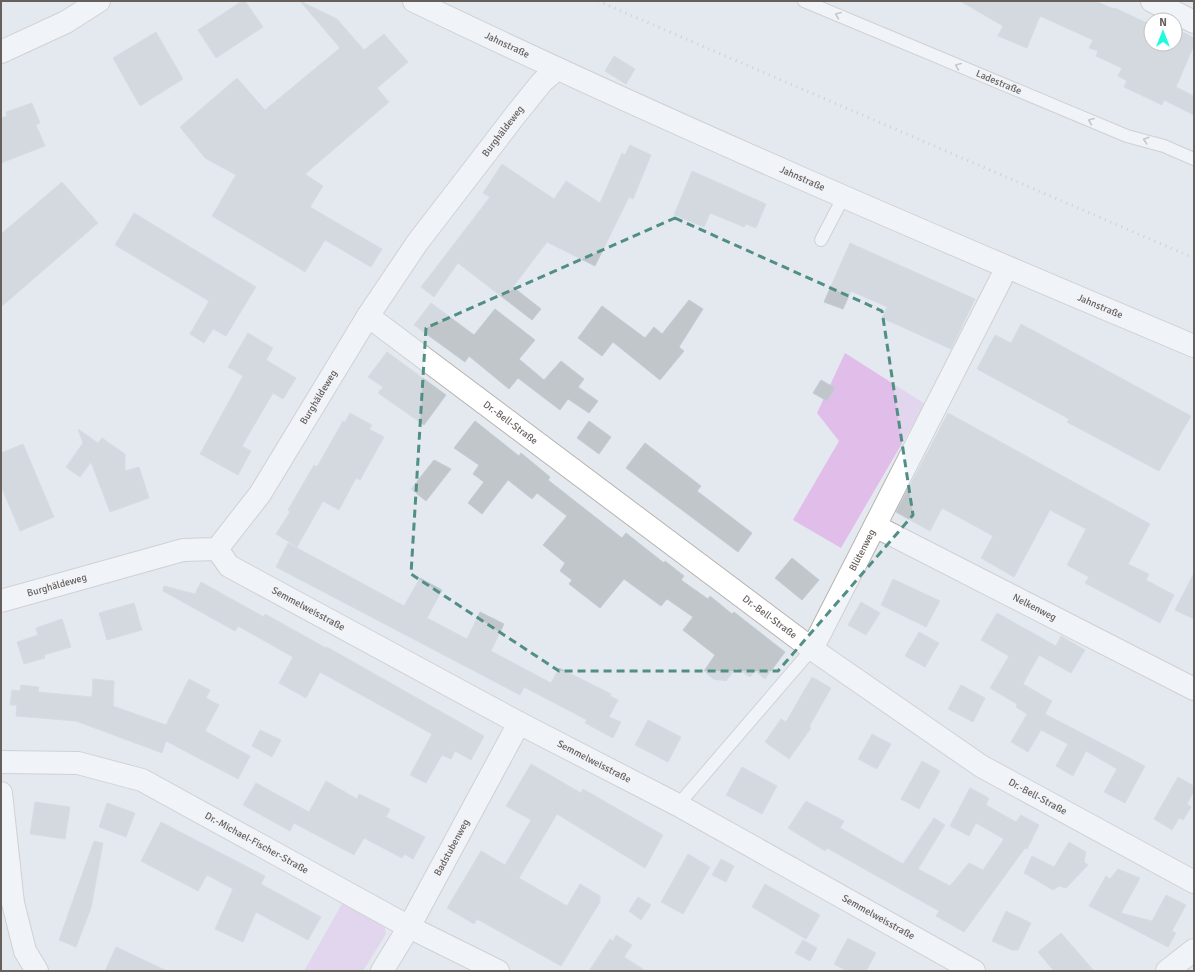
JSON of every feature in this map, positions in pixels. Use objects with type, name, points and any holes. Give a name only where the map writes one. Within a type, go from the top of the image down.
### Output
[{"type":"street","points":[[1,52],[66,22],[99,1]]},
{"type":"street","name":"Jahnstraße","points":[[414,1],[557,69],[844,196],[1003,273],[1194,346]]},
{"type":"street","points":[[1152,1],[1194,22]]},
{"type":"street","name":"Burghäldeweg","points":[[1,601],[183,550],[217,549],[260,494],[368,316],[418,243],[517,113],[542,82],[557,69]]},
{"type":"street","name":"Blütenweg","points":[[812,649],[1003,273]]},
{"type":"street","name":"Dr.-Bell-Straße","points":[[368,316],[812,649],[981,766],[1194,882]]},
{"type":"street","name":"Nelkenweg","points":[[875,526],[1194,689]]},
{"type":"street","name":"Semmelweisstraße","points":[[217,549],[229,566],[519,722],[678,805],[974,971]]},
{"type":"street","name":"Badstubenweg","points":[[382,971],[409,927],[519,722]]},
{"type":"street","name":"Dr.-Michael-Fischer-Straße","points":[[1,762],[78,763],[142,780],[409,927],[498,971]]},
{"type":"street","points":[[1,792],[13,903],[10,929],[37,971]]},
{"type":"street","points":[[1167,971],[1194,950]]},
{"type":"lane","name":"Ladestraße","points":[[804,1],[1127,136],[1164,146],[1194,159]]},
{"type":"lane","points":[[821,240],[844,196]]},
{"type":"lane","name":"Blütenweg","points":[[678,805],[812,649]]},
{"type":"highlighted area","points":[[675,218],[882,311],[913,515],[778,671],[559,671],[411,574],[426,328]]},
{"type":"shaded area","points":[[845,353],[925,404],[841,548],[793,520],[839,441],[817,413]]},
{"type":"shaded area","points":[[343,902],[384,923],[386,934],[363,971],[304,971]]},
{"type":"building","points":[[242,1],[245,1],[263,27],[216,58],[198,30]]},
{"type":"building","points":[[300,1],[337,19],[364,50],[384,34],[408,62],[377,88],[389,102],[305,174],[323,186],[310,207],[382,249],[371,267],[325,240],[305,272],[212,216],[236,175],[205,158],[180,127],[237,78],[265,110],[340,48]]},
{"type":"building","points":[[960,1],[1095,1],[1114,9],[1115,8],[1143,21],[1143,52],[1183,52],[1183,32],[1194,38],[1194,45],[1176,87],[1194,96],[1194,115],[1164,100],[1162,105],[1124,87],[1127,81],[1118,76],[1122,68],[1096,56],[1098,51],[1089,48],[1093,40],[1040,16],[1027,48],[998,36],[1003,26]]},
{"type":"building","points":[[156,32],[183,79],[140,106],[113,58]]},
{"type":"building","points":[[614,56],[635,69],[626,84],[605,71]]},
{"type":"building","points":[[32,103],[40,123],[36,125],[45,146],[1,163],[1,118],[7,116],[6,112]]},
{"type":"building","points":[[630,145],[651,155],[633,199],[629,197],[595,266],[547,242],[513,287],[541,309],[532,320],[458,263],[434,297],[421,287],[490,197],[483,193],[502,164],[554,199],[566,181],[600,203],[622,153],[625,155]]},
{"type":"building","points":[[692,171],[766,204],[756,228],[746,224],[744,227],[710,213],[704,227],[674,215]]},
{"type":"building","points":[[62,182],[98,223],[1,307],[1,234]]},
{"type":"building","points":[[134,213],[256,287],[226,336],[213,329],[204,343],[190,334],[209,301],[115,245]]},
{"type":"building","points":[[850,243],[975,299],[951,349],[882,318],[887,307],[851,291],[843,309],[824,302]]},
{"type":"building","points":[[689,300],[703,309],[679,347],[684,351],[660,380],[613,342],[602,356],[578,338],[602,306],[645,338],[654,327],[662,334]]},
{"type":"building","points":[[431,303],[474,335],[495,309],[535,340],[519,359],[544,380],[561,361],[584,379],[578,387],[598,401],[589,413],[568,399],[560,410],[518,378],[509,389],[469,356],[465,362],[414,325]]},
{"type":"building","points":[[1021,324],[1191,416],[1159,471],[1067,422],[1069,419],[977,369],[995,335],[1011,343]]},
{"type":"building","points":[[248,333],[273,348],[266,360],[296,378],[283,399],[273,393],[242,446],[251,451],[238,475],[200,454],[243,376],[228,367]]},
{"type":"building","points":[[387,352],[446,395],[424,425],[378,393],[383,387],[368,377]]},
{"type":"building","points":[[821,380],[835,388],[827,401],[813,393]]},
{"type":"building","points":[[350,413],[372,425],[369,429],[384,437],[360,480],[356,478],[339,510],[323,501],[297,547],[276,534],[290,512],[288,510],[314,465],[317,467],[343,421],[345,422]]},
{"type":"building","points":[[948,413],[1150,524],[1128,564],[1149,574],[1146,580],[1174,595],[1160,623],[1085,583],[1089,577],[1067,565],[1086,529],[1050,510],[1014,577],[981,558],[993,536],[942,508],[930,531],[896,512]]},
{"type":"building","points":[[475,421],[519,456],[521,453],[550,477],[548,480],[622,538],[626,533],[664,563],[665,561],[684,576],[681,580],[708,599],[710,596],[732,614],[734,612],[785,652],[765,679],[755,671],[750,677],[736,668],[726,681],[713,679],[704,671],[715,655],[683,630],[693,617],[667,599],[661,606],[624,579],[600,608],[569,584],[572,580],[560,571],[565,563],[543,545],[567,516],[537,493],[532,499],[508,480],[482,514],[468,503],[484,482],[473,474],[479,465],[454,448]]},
{"type":"building","points":[[589,421],[611,437],[599,454],[577,438]]},
{"type":"building","points":[[78,429],[98,443],[102,438],[125,454],[125,471],[139,467],[149,498],[110,512],[91,462],[80,477],[66,467],[83,443]]},
{"type":"building","points":[[645,443],[701,486],[697,491],[752,533],[738,552],[626,468]]},
{"type":"building","points":[[23,444],[54,517],[20,531],[1,486],[1,453]]},
{"type":"building","points":[[434,460],[451,469],[426,501],[411,489]]},
{"type":"building","points":[[288,543],[404,606],[420,578],[442,590],[427,618],[467,639],[480,612],[504,624],[491,651],[551,683],[559,668],[611,694],[610,696],[618,700],[609,717],[621,722],[613,738],[585,723],[587,720],[524,687],[520,695],[276,567]]},
{"type":"building","points":[[792,558],[819,580],[802,600],[775,578]]},
{"type":"building","points":[[1194,573],[1194,619],[1175,610]]},
{"type":"building","points":[[893,579],[940,601],[926,627],[881,605]]},
{"type":"building","points":[[201,582],[264,617],[265,614],[326,648],[327,647],[484,736],[471,760],[455,751],[451,759],[442,755],[426,783],[410,775],[432,734],[320,672],[306,698],[279,683],[293,657],[238,626],[235,631],[163,591],[164,586],[195,594]]},
{"type":"building","points":[[861,602],[880,613],[866,635],[848,625]]},
{"type":"building","points":[[134,603],[142,630],[107,640],[99,613]]},
{"type":"building","points":[[997,613],[1056,646],[1061,636],[1085,650],[1071,673],[1039,655],[1023,684],[1052,701],[1045,714],[1145,766],[1125,803],[1104,792],[1117,769],[1086,751],[1073,776],[1056,766],[1068,744],[1041,730],[1028,752],[1011,742],[1027,714],[1016,707],[1017,704],[990,688],[1009,656],[981,640]]},
{"type":"building","points":[[62,619],[71,647],[44,655],[45,658],[24,664],[17,642],[38,635],[36,628]]},
{"type":"building","points":[[919,632],[939,643],[925,667],[905,656]]},
{"type":"building","points":[[812,677],[831,688],[809,727],[811,728],[789,759],[765,742],[781,719],[786,722]]},
{"type":"building","points":[[93,679],[114,681],[113,706],[166,725],[189,679],[210,690],[206,698],[219,705],[205,731],[250,756],[238,779],[166,741],[162,753],[76,721],[16,716],[17,705],[10,705],[12,690],[20,691],[21,685],[39,687],[38,692],[92,697]]},
{"type":"building","points":[[961,685],[985,698],[973,722],[948,709]]},
{"type":"building","points":[[648,720],[681,737],[668,762],[635,745]]},
{"type":"building","points":[[260,730],[281,740],[272,757],[252,746]]},
{"type":"building","points":[[872,734],[891,744],[877,769],[858,759]]},
{"type":"building","points":[[922,761],[940,771],[919,809],[901,799]]},
{"type":"building","points":[[531,764],[581,793],[583,789],[663,835],[645,868],[557,814],[519,878],[567,906],[580,884],[600,896],[600,902],[561,966],[477,919],[474,924],[447,908],[481,851],[505,865],[531,820],[506,806]]},
{"type":"building","points":[[742,767],[777,786],[762,814],[726,795]]},
{"type":"building","points":[[1178,777],[1194,786],[1194,791],[1187,804],[1191,807],[1183,820],[1179,818],[1172,830],[1154,819]]},
{"type":"building","points":[[326,781],[357,799],[359,794],[390,809],[386,817],[425,837],[413,859],[404,854],[402,858],[364,838],[354,855],[294,823],[290,831],[243,805],[256,783],[309,812]]},
{"type":"building","points":[[970,788],[989,798],[986,805],[1016,822],[1021,815],[1039,825],[1027,849],[1025,848],[964,932],[936,916],[939,911],[827,848],[825,851],[788,828],[806,801],[844,821],[840,828],[903,864],[934,818],[945,825],[918,869],[950,886],[969,863],[983,870],[1004,839],[976,823],[969,836],[950,826]]},
{"type":"building","points":[[35,802],[70,807],[65,839],[30,834]]},
{"type":"building","points":[[107,803],[135,813],[126,837],[99,827]]},
{"type":"building","points":[[161,822],[265,876],[261,884],[321,917],[308,940],[256,912],[243,942],[215,929],[233,889],[207,875],[198,891],[141,861]]},
{"type":"building","points":[[94,841],[103,843],[91,908],[76,947],[59,940]]},
{"type":"building","points":[[1069,842],[1086,852],[1084,862],[1088,865],[1066,888],[1059,886],[1053,890],[1024,873],[1032,856],[1054,867]]},
{"type":"building","points":[[688,854],[710,867],[683,914],[661,902]]},
{"type":"building","points":[[721,859],[734,866],[726,882],[712,875]]},
{"type":"building","points":[[1118,869],[1140,878],[1121,913],[1152,921],[1166,895],[1186,905],[1172,931],[1176,933],[1168,947],[1089,906],[1106,876],[1110,879]]},
{"type":"building","points":[[765,884],[820,915],[806,939],[752,907]]},
{"type":"building","points":[[638,897],[651,905],[641,920],[629,911]]},
{"type":"building","points":[[1006,911],[1031,923],[1018,950],[1012,950],[992,941]]},
{"type":"building","points":[[1061,933],[1094,971],[1054,971],[1038,952]]},
{"type":"building","points":[[616,935],[632,945],[624,957],[646,971],[589,971],[610,939],[613,941]]},
{"type":"building","points":[[848,938],[876,953],[866,971],[847,971],[834,964]]},
{"type":"building","points":[[803,940],[817,948],[810,961],[795,953]]},
{"type":"building","points":[[116,947],[167,971],[105,971]]},
{"type":"railway","points":[[598,1],[1194,258]]}]
